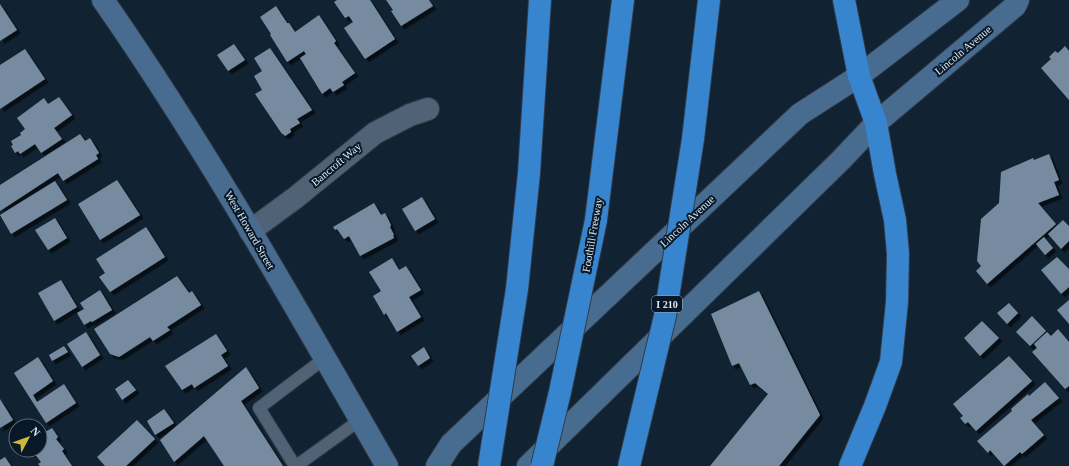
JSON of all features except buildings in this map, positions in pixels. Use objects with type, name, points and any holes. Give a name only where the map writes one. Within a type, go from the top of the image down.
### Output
[{"type":"highway","points":[[489,466],[517,289],[529,173],[540,0]]},
{"type":"highway","name":"Foothill Freeway","points":[[542,466],[560,392],[596,220],[623,0]]},
{"type":"highway","name":"I 210","points":[[629,466],[665,316],[693,139],[710,0]]},
{"type":"highway","points":[[844,0],[859,76],[876,123],[895,220],[898,254],[897,302],[891,362],[875,406],[850,466]]},
{"type":"main road","name":"West Howard Street","points":[[103,0],[168,97],[214,170],[387,466]]},
{"type":"main road","name":"Lincoln Avenue","points":[[437,466],[451,444],[800,114],[859,76],[958,0]]},
{"type":"main road","name":"Lincoln Avenue","points":[[528,466],[841,160],[876,123],[1015,6],[1018,0]]},
{"type":"street","name":"Bancroft Way","points":[[250,231],[295,198],[375,133],[410,115],[428,110]]},
{"type":"lane","points":[[325,358],[259,408],[295,466],[360,420]]}]
